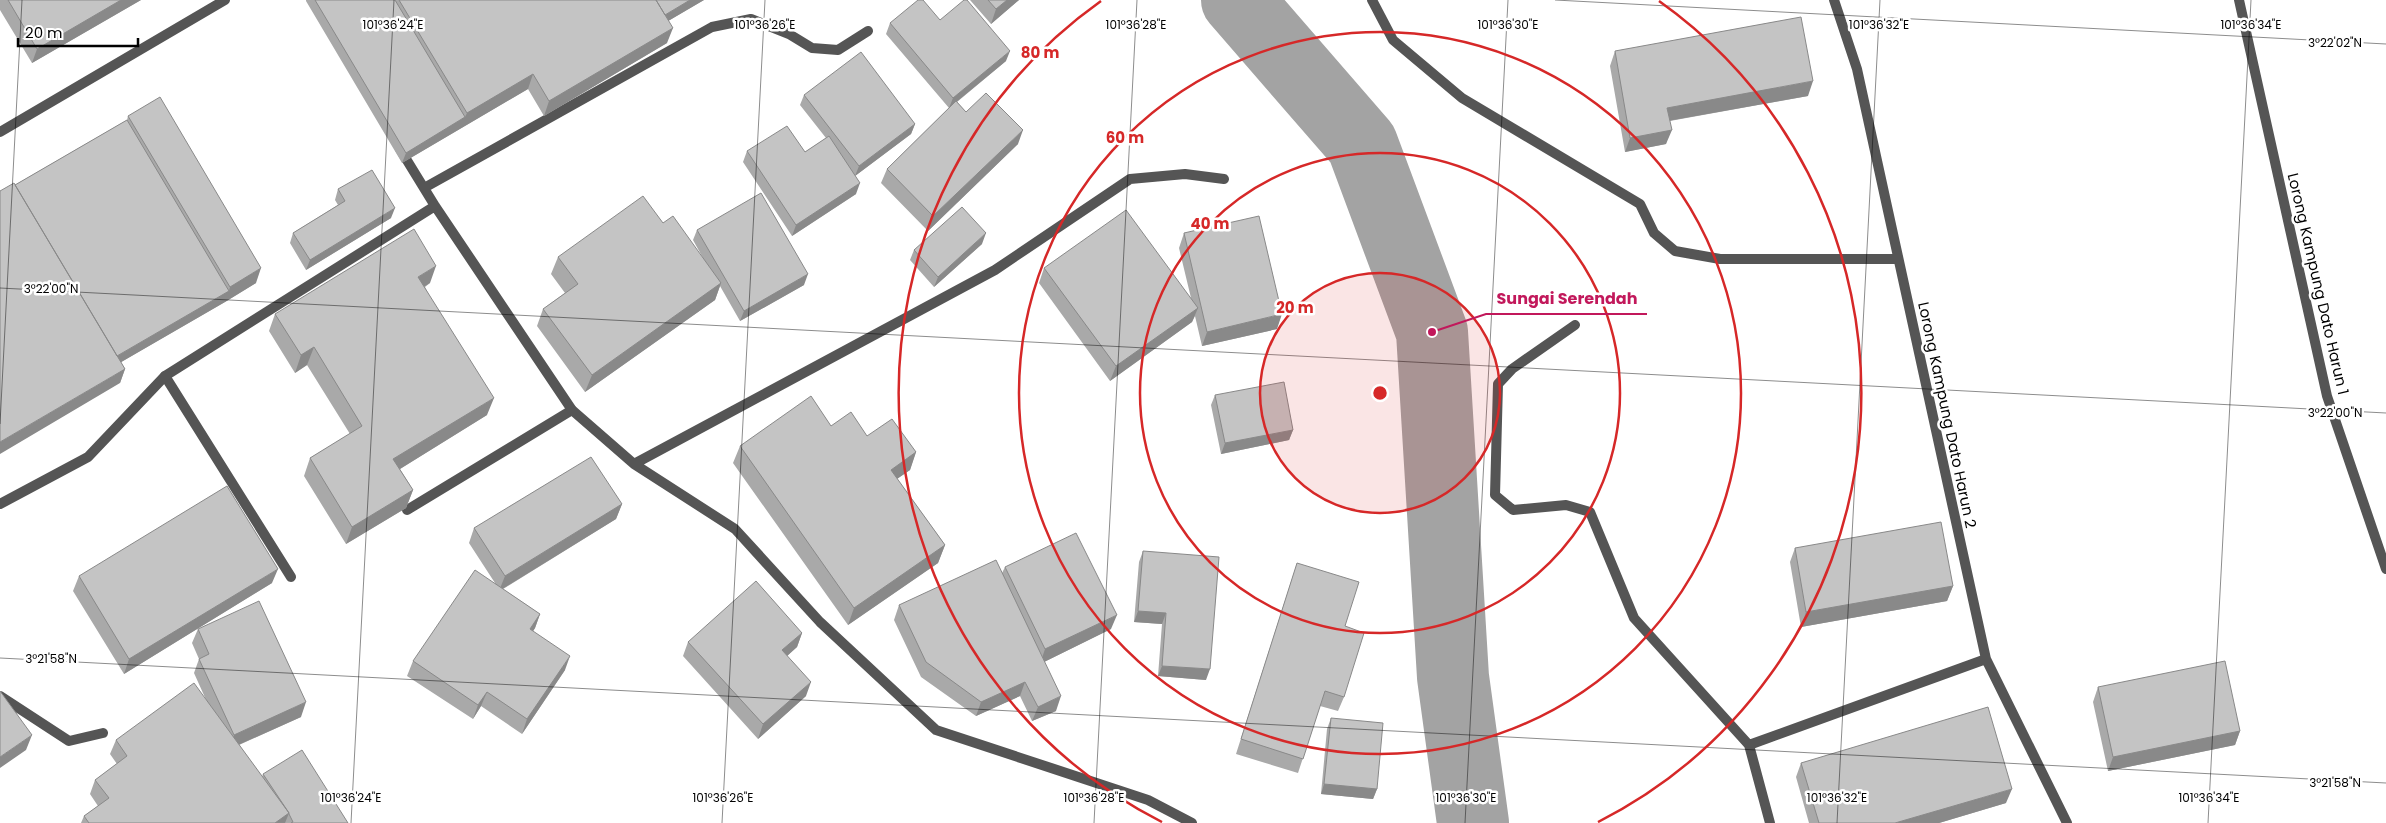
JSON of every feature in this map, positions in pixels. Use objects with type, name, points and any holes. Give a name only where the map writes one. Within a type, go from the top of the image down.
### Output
[{"type":"street","points":[[0,132],[225,0]]},
{"type":"street","points":[[1372,0],[1393,40],[1462,98],[1640,204],[1654,233],[1675,251],[1720,259],[1898,259]]},
{"type":"street","name":"Lorong Kampung Dato Harun 2","points":[[1834,0],[1857,69],[1986,659],[2067,823]]},
{"type":"street","name":"Lorong Kampung Dato Harun 1","points":[[2239,0],[2327,396],[2386,569]]},
{"type":"street","points":[[424,188],[712,27],[751,18],[790,34],[812,48],[838,50],[868,31]]},
{"type":"street","points":[[394,139],[435,206],[572,410],[634,464],[735,529],[820,622],[936,730],[1148,800],[1192,823]]},
{"type":"street","points":[[634,464],[995,270],[1130,179],[1185,174],[1224,179]]},
{"type":"street","points":[[0,504],[88,457],[165,376],[435,206]]},
{"type":"street","points":[[1575,325],[1512,368],[1498,384],[1495,495],[1514,510],[1566,505],[1590,512],[1634,618],[1749,745],[1770,823]]},
{"type":"street","points":[[165,376],[291,577]]},
{"type":"street","points":[[407,510],[572,410]]},
{"type":"street","points":[[1749,745],[1986,659]]},
{"type":"street","points":[[0,696],[69,741],[103,733]]},
{"type":"building","points":[[8,0],[121,0],[37,49]]},
{"type":"building","points":[[315,0],[395,0],[465,117],[406,153]]},
{"type":"building","points":[[399,0],[656,0],[673,28],[549,101],[533,74],[467,113]]},
{"type":"building","points":[[656,0],[690,0],[665,15]]},
{"type":"building","points":[[918,0],[923,0],[940,20],[964,0],[967,0],[1010,51],[953,98],[890,23]]},
{"type":"building","points":[[988,0],[1007,0],[996,9]]},
{"type":"building","points":[[1801,17],[1813,81],[1667,108],[1672,130],[1630,138],[1615,51]]},
{"type":"building","points":[[861,52],[915,124],[859,166],[804,95]]},
{"type":"building","points":[[986,93],[1023,130],[933,216],[887,169],[956,101],[966,112]]},
{"type":"building","points":[[160,97],[261,268],[230,287],[128,116]]},
{"type":"building","points":[[127,120],[229,291],[117,356],[15,185]]},
{"type":"building","points":[[787,126],[805,152],[829,136],[860,183],[796,225],[747,151]]},
{"type":"building","points":[[372,170],[395,208],[310,260],[293,233],[345,201],[338,189]]},
{"type":"building","points":[[14,183],[125,369],[0,442],[0,191]]},
{"type":"building","points":[[761,193],[808,274],[744,311],[697,230]]},
{"type":"building","points":[[643,196],[663,223],[673,216],[721,283],[592,375],[543,309],[578,284],[558,257]]},
{"type":"building","points":[[962,207],[986,233],[938,277],[914,250]]},
{"type":"building","points":[[1126,210],[1198,308],[1116,366],[1044,268]]},
{"type":"building","points":[[1259,216],[1282,314],[1207,332],[1184,233]]},
{"type":"building","points":[[414,229],[436,266],[418,277],[494,398],[393,459],[413,490],[352,527],[310,458],[362,426],[314,347],[301,355],[275,314]]},
{"type":"building","points":[[1284,382],[1293,430],[1225,443],[1215,395]]},
{"type":"building","points":[[811,396],[831,426],[851,412],[867,436],[892,419],[916,452],[891,470],[945,545],[854,608],[740,446]]},
{"type":"building","points":[[591,457],[622,504],[505,576],[474,528]]},
{"type":"building","points":[[227,486],[278,569],[129,659],[79,576]]},
{"type":"building","points":[[1941,522],[1953,586],[1806,612],[1795,548]]},
{"type":"building","points":[[1076,533],[1117,615],[1045,649],[1005,567]]},
{"type":"building","points":[[1143,551],[1219,557],[1210,669],[1162,666],[1166,613],[1138,611]]},
{"type":"building","points":[[996,560],[1061,696],[1038,707],[1025,682],[981,702],[926,662],[899,605]]},
{"type":"building","points":[[1297,563],[1359,582],[1345,626],[1364,633],[1344,697],[1325,691],[1303,759],[1241,739]]},
{"type":"building","points":[[475,570],[540,614],[530,629],[570,656],[527,719],[487,692],[478,705],[413,661]]},
{"type":"building","points":[[756,581],[802,633],[782,650],[811,682],[763,724],[688,642]]},
{"type":"building","points":[[259,601],[306,702],[234,735],[199,659],[209,654],[198,629]]},
{"type":"building","points":[[2225,661],[2240,731],[2113,757],[2098,687]]},
{"type":"building","points":[[194,683],[289,813],[275,823],[89,823],[84,816],[109,798],[95,780],[127,756],[116,740]]},
{"type":"building","points":[[0,691],[32,735],[0,757]]},
{"type":"building","points":[[1988,707],[2012,789],[1895,823],[1819,823],[1801,763]]},
{"type":"building","points":[[1331,718],[1383,723],[1377,789],[1324,784]]},
{"type":"building","points":[[302,750],[348,823],[291,823],[293,822],[289,813],[263,774]]},
{"type":"waterway","points":[[1237,0],[1362,144],[1432,332],[1453,677],[1473,823]]},
{"type":"place","name":"Sungai Serendah","points":[[1432,332]]}]
